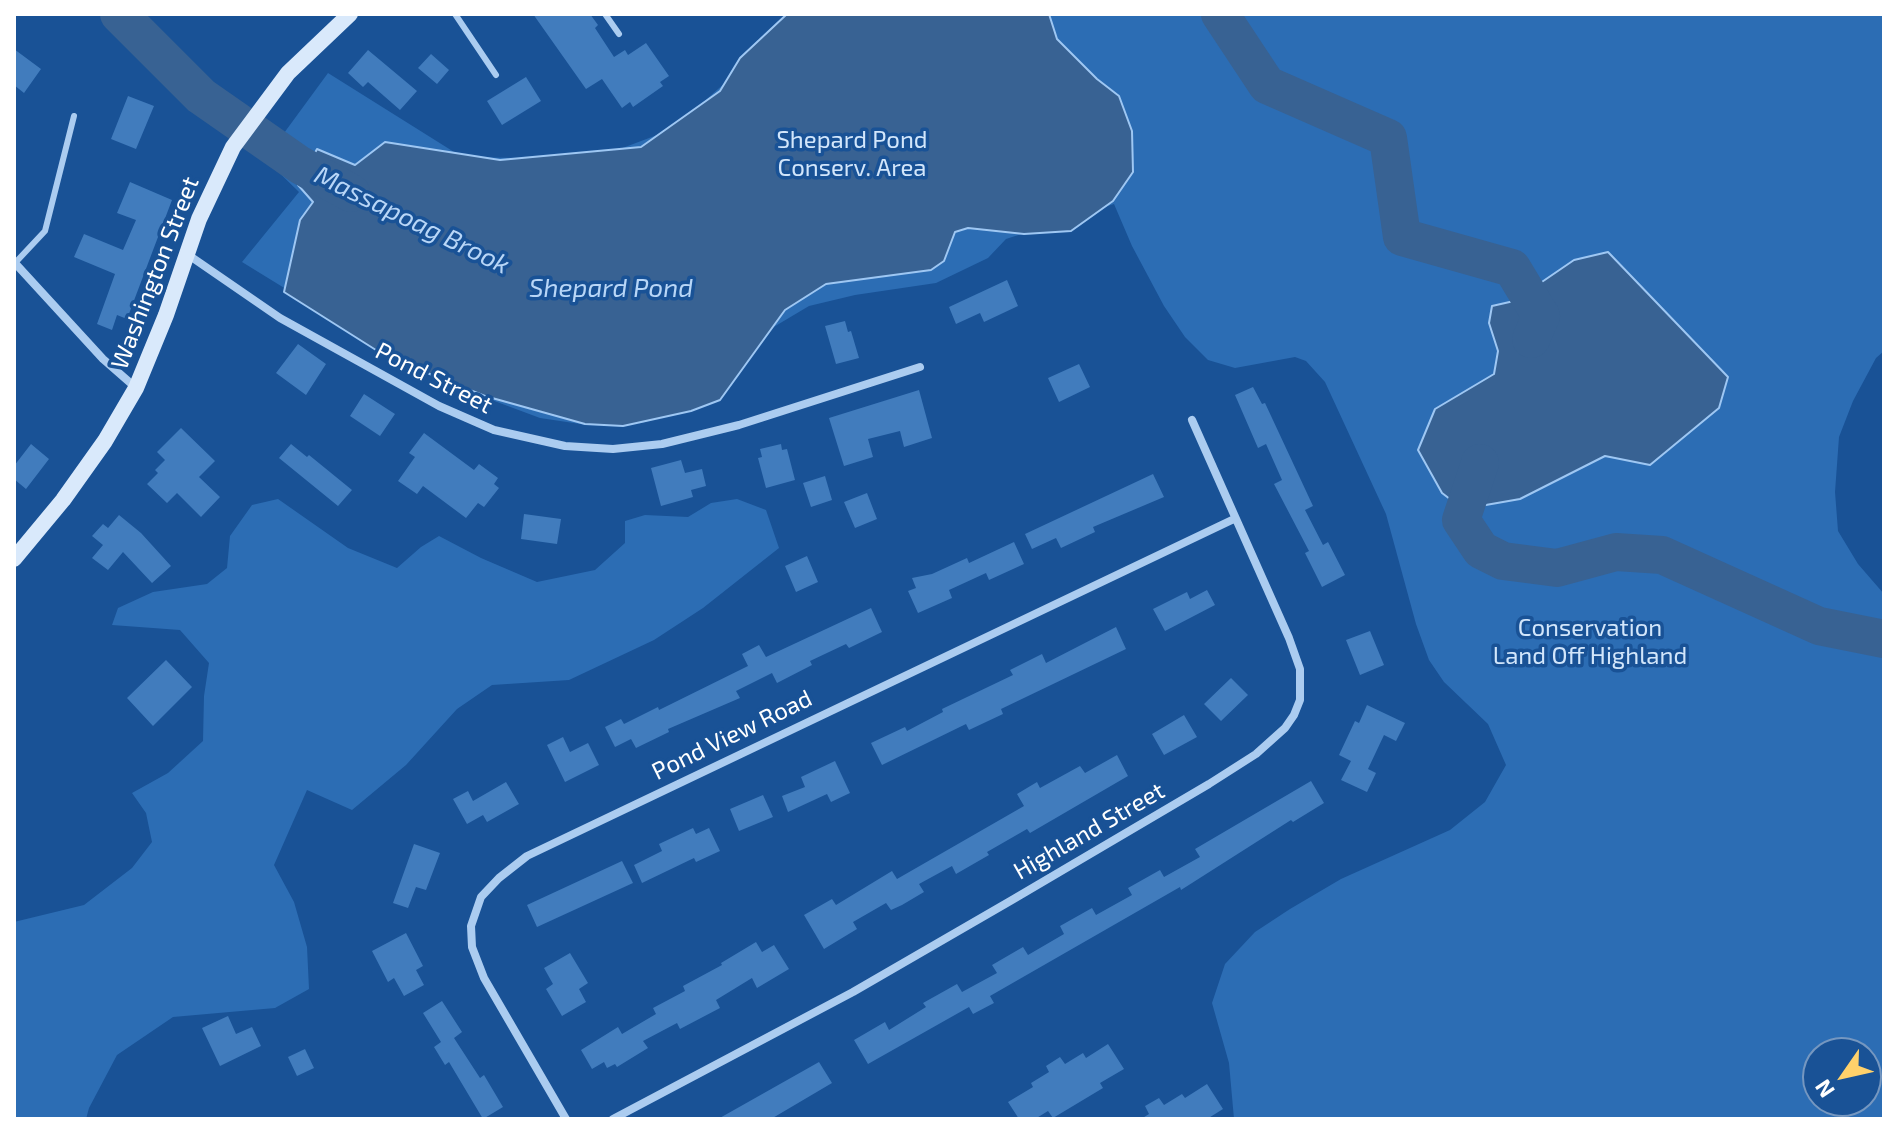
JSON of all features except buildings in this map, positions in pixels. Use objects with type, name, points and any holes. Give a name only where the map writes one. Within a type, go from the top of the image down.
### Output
[{"type":"main road","name":"Washington Street","points":[[14,559],[88,465],[136,388],[166,315],[203,209],[233,147],[288,73],[341,17]]},
{"type":"street","name":"Pond Street","points":[[187,254],[280,318],[439,406],[494,430],[565,446],[613,449],[662,444],[739,425],[920,367]]},
{"type":"street","points":[[14,262],[103,359],[136,388]]},
{"type":"street","name":"Highland Street","points":[[613,1119],[853,992],[1209,784],[1278,736],[1294,715],[1300,700],[1300,669],[1192,420]]},
{"type":"street","name":"Pond View Road","points":[[566,1119],[484,978],[472,947],[471,926],[481,897],[499,878],[527,856],[1234,519]]},
{"type":"lane","points":[[455,14],[496,75]]},
{"type":"lane","points":[[605,14],[619,34]]},
{"type":"lane","points":[[14,262],[45,231],[74,116]]},
{"type":"green space","points":[[794,14],[1884,14],[1884,351],[1876,358],[1853,401],[1839,437],[1835,492],[1838,531],[1858,564],[1884,594],[1884,1119],[1234,1119],[1229,1063],[1212,1003],[1225,964],[1255,932],[1290,909],[1341,879],[1450,830],[1485,802],[1506,765],[1488,724],[1444,682],[1429,660],[1386,514],[1325,382],[1306,361],[1295,357],[1235,368],[1208,360],[1185,337],[1164,306],[1114,204],[1006,239],[988,258],[936,283],[855,295],[809,306],[772,328],[729,376],[709,405],[641,423],[587,425],[540,418],[489,399],[395,356],[242,262],[299,192],[265,159],[328,73],[462,157],[578,159],[604,155],[673,129],[735,74]]},
{"type":"green space","points":[[278,499],[348,548],[397,568],[439,536],[537,582],[595,570],[625,543],[625,521],[645,515],[688,517],[711,503],[737,499],[766,510],[779,548],[703,608],[654,640],[569,680],[492,685],[457,709],[406,765],[352,810],[307,790],[274,865],[294,902],[307,947],[309,989],[275,1008],[173,1017],[117,1055],[86,1119],[14,1119],[14,922],[84,905],[132,868],[152,842],[146,813],[132,793],[168,773],[203,741],[204,696],[209,663],[180,630],[112,625],[118,608],[153,592],[207,584],[227,568],[230,536],[252,505]]},
{"type":"water","name":"Shepard Pond","points":[[787,14],[1049,14],[1057,39],[1119,96],[1132,131],[1133,172],[1113,201],[1071,231],[1024,234],[968,228],[955,232],[944,261],[931,270],[826,284],[785,310],[720,400],[691,411],[623,426],[585,424],[485,396],[387,357],[284,292],[300,220],[313,202],[298,185],[317,149],[355,165],[385,142],[500,160],[641,147],[720,91],[740,58]]},
{"type":"water","points":[[1608,252],[1728,377],[1719,408],[1650,465],[1605,456],[1520,499],[1463,509],[1442,493],[1418,450],[1435,409],[1494,374],[1498,351],[1489,323],[1492,306],[1514,301],[1574,260]]},
{"type":"waterway","name":"Massapoag Brook","points":[[119,14],[201,96],[300,165],[351,193]]},
{"type":"waterway","name":"Massapoag Brook","points":[[1220,14],[1267,85],[1388,138],[1402,237],[1512,268],[1541,316],[1531,339]]},
{"type":"waterway","name":"Massapoag Brook","points":[[1480,463],[1461,520],[1481,550],[1503,561],[1557,568],[1616,552],[1662,555],[1819,626],[1884,639]]},
{"type":"park label","name":"Shepard Pond Conserv. Area","points":[[852,154]]},
{"type":"park label","name":"Conservation Land Off Highland","points":[[1590,642]]}]
